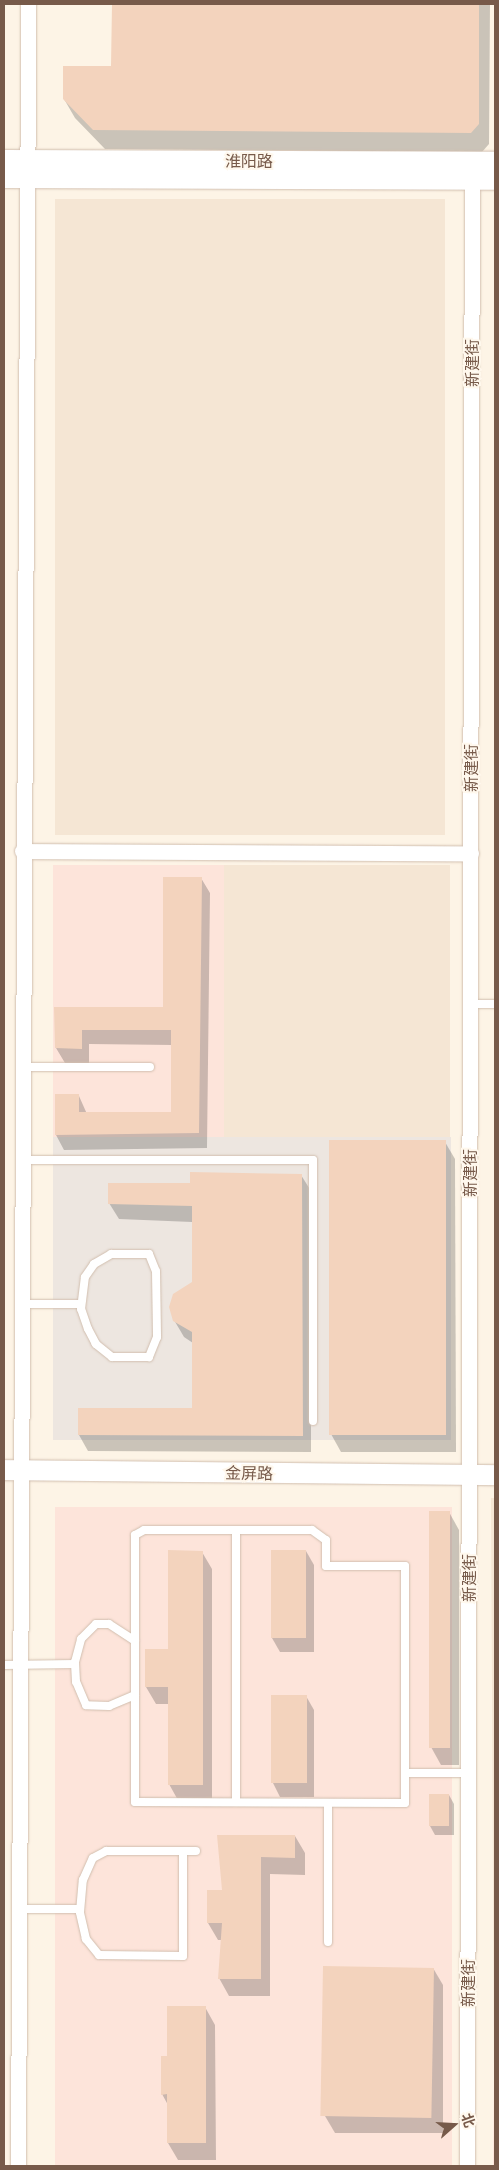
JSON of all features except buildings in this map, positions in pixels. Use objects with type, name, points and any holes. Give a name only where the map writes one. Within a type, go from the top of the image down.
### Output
[{"type":"main road","name":"淮阳路","points":[[4,160],[26,169],[495,180]]},
{"type":"main road","name":"淮阳路","points":[[4,178],[26,169],[495,162]]},
{"type":"main road","name":"金屏路","points":[[12,1470],[495,1475]]},
{"type":"street","points":[[18,2166],[20,1665],[12,1470],[21,1304],[28,4]]},
{"type":"street","name":"新建街","points":[[467,2166],[472,180]]},
{"type":"street","points":[[22,851],[471,853]]},
{"type":"lane","points":[[470,1004],[495,1004]]},
{"type":"lane","points":[[21,1067],[150,1067]]},
{"type":"lane","points":[[21,1160],[312,1160],[313,1421]]},
{"type":"lane","points":[[111,1254],[149,1254],[156,1270],[158,1306],[157,1338],[149,1357],[112,1357],[96,1344],[81,1304],[85,1278],[94,1264],[111,1254]]},
{"type":"lane","points":[[21,1304],[81,1304]]},
{"type":"lane","points":[[144,1530],[236,1530],[312,1530],[326,1540],[326,1566],[405,1566],[405,1802],[135,1802],[135,1535],[144,1530]]},
{"type":"lane","points":[[236,1530],[236,1802]]},
{"type":"lane","points":[[135,1641],[108,1624],[96,1624],[80,1639],[75,1664],[79,1691],[91,1708],[109,1706],[135,1695]]},
{"type":"lane","points":[[4,1665],[75,1664]]},
{"type":"lane","points":[[405,1773],[468,1773]]},
{"type":"lane","points":[[328,1803],[328,1942]]},
{"type":"lane","points":[[183,1851],[183,1956],[99,1955],[86,1938],[80,1909],[83,1880],[94,1858],[100,1853],[183,1851],[196,1851]]},
{"type":"lane","points":[[20,1909],[80,1909]]},
{"type":"shaded area","points":[[55,199],[445,199],[445,835],[55,835]]},
{"type":"shaded area","points":[[53,865],[224,865],[224,1137],[53,1137]]},
{"type":"shaded area","points":[[224,865],[450,865],[450,1137],[224,1137]]},
{"type":"shaded area","points":[[53,1137],[451,1137],[451,1440],[53,1440]]},
{"type":"shaded area","points":[[491,1498],[495,1498],[495,2079],[494,2079]]},
{"type":"shaded area","points":[[55,1507],[452,1507],[452,2166],[55,2166]]},
{"type":"shaded area","points":[[494,2079],[495,2166],[493,2166]]}]
